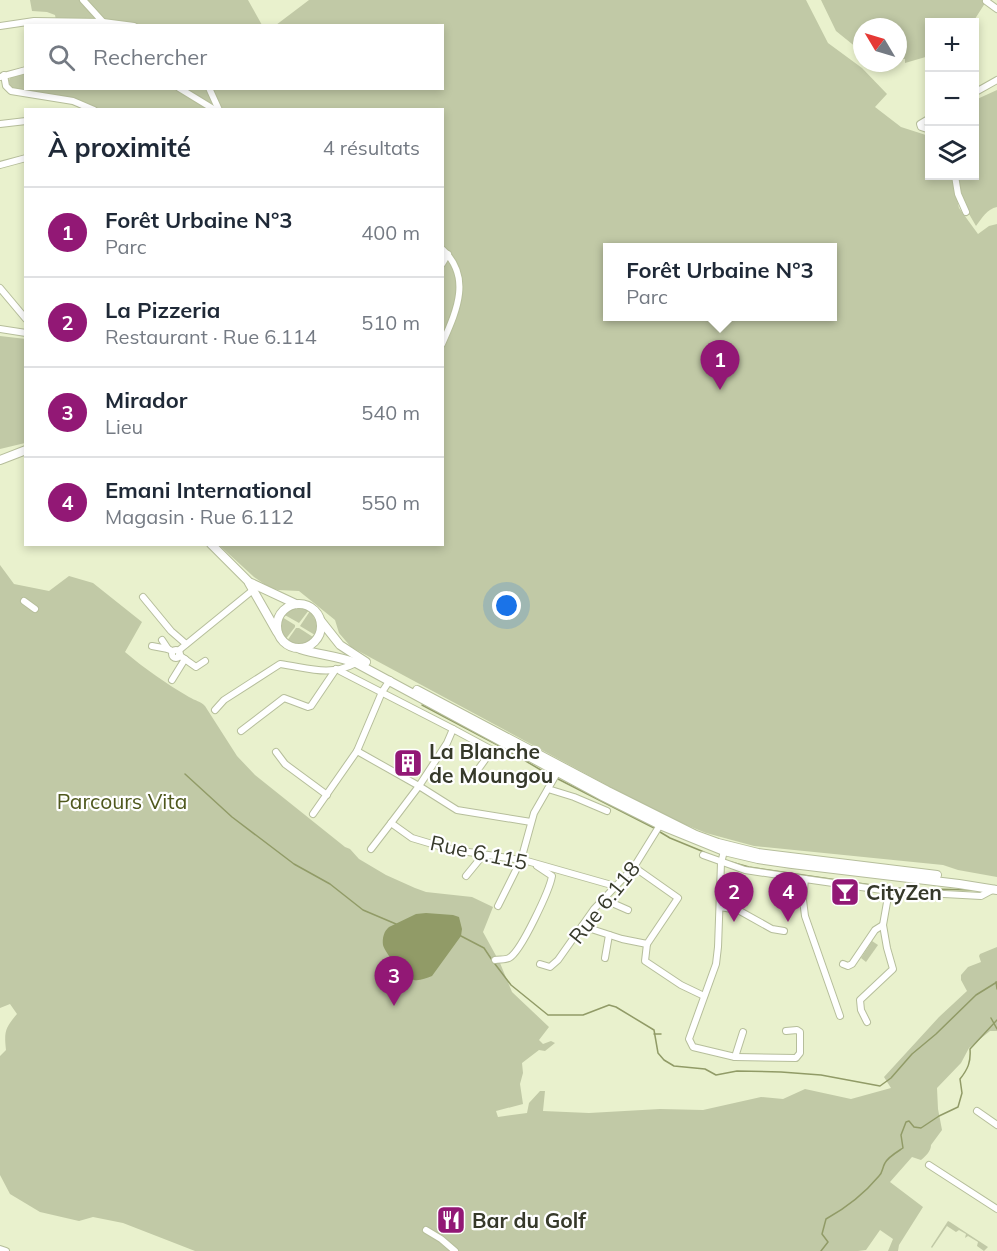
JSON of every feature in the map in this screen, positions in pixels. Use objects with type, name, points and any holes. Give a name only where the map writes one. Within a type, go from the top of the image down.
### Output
[{"type":"street","points":[[83,0],[103,22]]},
{"type":"street","points":[[986,1],[997,9]]},
{"type":"street","points":[[0,26],[34,21],[118,24]]},
{"type":"street","points":[[24,70],[2,76],[10,91],[73,101],[89,108]]},
{"type":"street","points":[[979,91],[997,80]]},
{"type":"street","points":[[182,90],[213,108]]},
{"type":"street","points":[[210,90],[216,108]]},
{"type":"street","points":[[0,124],[24,121]]},
{"type":"street","points":[[0,165],[24,159]]},
{"type":"street","points":[[956,180],[958,194],[966,213]]},
{"type":"street","points":[[444,340],[456,313],[460,292],[458,271],[445,252]]},
{"type":"street","points":[[0,288],[24,317]]},
{"type":"street","points":[[0,298],[9,299]]},
{"type":"street","points":[[0,329],[24,333]]},
{"type":"street","points":[[0,460],[24,451]]},
{"type":"street","points":[[213,546],[251,586],[278,633],[289,646],[356,663],[557,773],[660,825],[724,851],[758,859],[996,888]]},
{"type":"street","points":[[251,586],[296,604],[307,605],[312,608],[347,652],[561,767],[696,835],[758,853],[960,878],[996,888]]},
{"type":"street","points":[[172,680],[176,653],[251,586]]},
{"type":"street","points":[[143,597],[171,631],[186,644]]},
{"type":"street","points":[[24,601],[35,609]]},
{"type":"street","points":[[278,633],[276,627],[280,614],[287,607],[296,604]]},
{"type":"street","points":[[300,649],[313,644],[318,638],[321,632],[321,621]]},
{"type":"street","points":[[162,640],[196,667],[205,661]]},
{"type":"street","points":[[152,646],[176,653]]},
{"type":"street","points":[[215,710],[224,700],[280,664],[314,671],[338,670],[356,663]]},
{"type":"street","points":[[338,670],[492,750],[477,771]]},
{"type":"street","points":[[241,731],[284,698],[308,707],[311,706],[338,670]]},
{"type":"street","points":[[313,814],[357,751],[382,692],[390,680]]},
{"type":"street","points":[[371,849],[419,786],[447,743],[453,729]]},
{"type":"street","points":[[357,751],[457,810],[531,822]]},
{"type":"street","points":[[276,752],[285,764],[327,795]]},
{"type":"street","points":[[498,906],[521,860],[531,822],[557,773]]},
{"type":"street","points":[[548,789],[574,796],[607,811]]},
{"type":"street","name":"Rue 6.115","points":[[391,823],[412,837],[449,849],[521,860],[615,886]]},
{"type":"street","name":"Rue 6.118","points":[[540,964],[550,967],[558,960],[603,898],[634,867],[660,825]]},
{"type":"street","points":[[724,851],[721,863],[716,964],[689,1039],[690,1044],[693,1047],[735,1057],[796,1058],[800,1053],[800,1032],[786,1030]]},
{"type":"street","points":[[466,876],[484,854]]},
{"type":"street","points":[[703,855],[745,870],[889,891],[981,896],[996,888]]},
{"type":"street","points":[[495,960],[510,958],[520,947],[544,899],[552,876],[534,864]]},
{"type":"street","points":[[634,867],[677,896],[677,901],[647,944],[644,959],[681,985],[704,996]]},
{"type":"street","points":[[805,879],[805,916],[840,1016]]},
{"type":"street","points":[[867,1022],[861,1010],[860,1000],[893,969],[883,925],[889,891]]},
{"type":"street","points":[[603,898],[628,910]]},
{"type":"street","points":[[720,907],[738,910],[772,929],[784,931]]},
{"type":"street","points":[[843,964],[852,964],[875,930],[883,925]]},
{"type":"street","points":[[582,926],[647,944]]},
{"type":"street","points":[[605,958],[609,935]]},
{"type":"street","points":[[735,1057],[743,1032]]},
{"type":"street","points":[[977,1111],[997,1125]]},
{"type":"street","points":[[929,1165],[997,1209]]},
{"type":"street","points":[[426,1230],[455,1251]]},
{"type":"street","points":[[0,1249],[6,1251]]},
{"type":"green space","points":[[30,0],[248,0],[261,24],[57,24],[55,15],[32,11]]},
{"type":"green space","points":[[309,0],[806,0],[828,43],[853,61],[853,72],[866,72],[887,94],[875,107],[901,127],[925,135],[925,180],[953,180],[959,208],[978,234],[989,226],[997,224],[997,877],[943,865],[754,846],[706,833],[664,816],[351,647],[339,633],[335,620],[299,591],[270,588],[254,577],[220,546],[444,546],[444,108],[96,108],[13,89],[8,82],[11,76],[24,71],[24,90],[444,90],[444,24],[277,24]]},
{"type":"green space","points":[[821,0],[987,0],[976,18],[925,18],[925,57],[907,62],[907,18],[853,18],[853,45],[836,31]]},
{"type":"green space","points":[[997,90],[997,207],[988,212],[976,226],[965,207],[958,180],[979,180],[979,98]]},
{"type":"green space","points":[[0,336],[24,339],[24,443],[0,449]]},
{"type":"green space","name":"Parcours Vita","points":[[0,565],[14,584],[49,591],[69,576],[93,583],[142,622],[125,652],[164,682],[205,706],[237,756],[255,775],[350,849],[359,859],[386,875],[426,892],[472,897],[493,907],[483,932],[500,963],[512,992],[549,1027],[539,1040],[543,1044],[551,1041],[555,1043],[545,1051],[539,1050],[522,1063],[523,1073],[520,1084],[523,1104],[496,1111],[498,1117],[527,1113],[529,1103],[540,1091],[545,1091],[543,1111],[589,1113],[660,1109],[703,1110],[761,1097],[783,1099],[805,1089],[851,1099],[891,1088],[884,1077],[939,1017],[967,991],[961,975],[968,967],[981,962],[980,954],[997,947],[997,1031],[990,1031],[969,1048],[961,1063],[937,1088],[942,1130],[925,1157],[921,1160],[912,1157],[890,1182],[923,1207],[899,1245],[898,1251],[888,1251],[893,1239],[880,1230],[866,1250],[858,1251],[195,1251],[123,1223],[93,1217],[79,1221],[40,1212],[10,1194],[0,1175],[0,1056],[6,1050],[5,1034],[17,1014],[10,1004],[0,1008]]},
{"type":"green space","points":[[296,607],[309,610],[299,623],[283,614]]},
{"type":"green space","points":[[310,611],[317,623],[315,635],[300,626]]},
{"type":"green space","points":[[282,617],[295,625],[285,640],[279,628]]},
{"type":"green space","points":[[296,628],[313,637],[301,644],[287,641]]},
{"type":"green space","points":[[872,941],[878,945],[866,962],[861,958]]},
{"type":"green space","points":[[948,1221],[988,1247],[984,1251],[977,1246],[978,1242],[968,1236],[965,1238],[966,1234],[959,1230],[956,1232],[947,1226],[932,1248]]},
{"type":"shaded area","points":[[416,914],[459,917],[461,936],[432,976],[414,980],[391,959],[383,945],[383,937],[389,927]]},
{"type":"waterway","points":[[422,705],[551,776]]},
{"type":"waterway","points":[[185,774],[232,817],[294,864],[330,884],[363,910],[396,924]]},
{"type":"waterway","points":[[558,779],[656,829]]},
{"type":"waterway","points":[[660,832],[704,852]]},
{"type":"waterway","points":[[731,862],[749,867],[892,888],[973,890]]},
{"type":"waterway","points":[[461,936],[484,948],[492,960]]},
{"type":"waterway","points":[[495,964],[511,985],[548,1015],[583,1015],[609,1005],[616,1007],[654,1030],[658,1053],[674,1066],[705,1069],[716,1075],[737,1071],[821,1075],[880,1086],[976,995],[997,982]]},
{"type":"waterway","points":[[996,982],[997,989]]},
{"type":"waterway","points":[[991,1018],[997,1029]]},
{"type":"waterway","points":[[821,1251],[828,1242],[822,1234],[826,1219],[861,1195],[880,1174],[888,1159],[903,1148],[901,1135],[906,1122],[909,1121],[914,1127],[921,1128],[958,1107],[962,1093],[960,1079],[968,1065],[970,1049],[997,1020]]},
{"type":"waterway","points":[[654,1034],[661,1034]]},
{"type":"place","name":"Forêt Urbaine N°3","points":[[720,390]]},
{"type":"place","name":"La Blanche de Moungou","points":[[408,763]]},
{"type":"place","name":"CityZen","points":[[845,892]]},
{"type":"place","name":"La Pizzeria","points":[[734,922]]},
{"type":"place","name":"Emani International","points":[[788,922]]},
{"type":"place","name":"Mirador","points":[[394,1006]]},
{"type":"place","name":"Bar du Golf","points":[[451,1220]]}]
